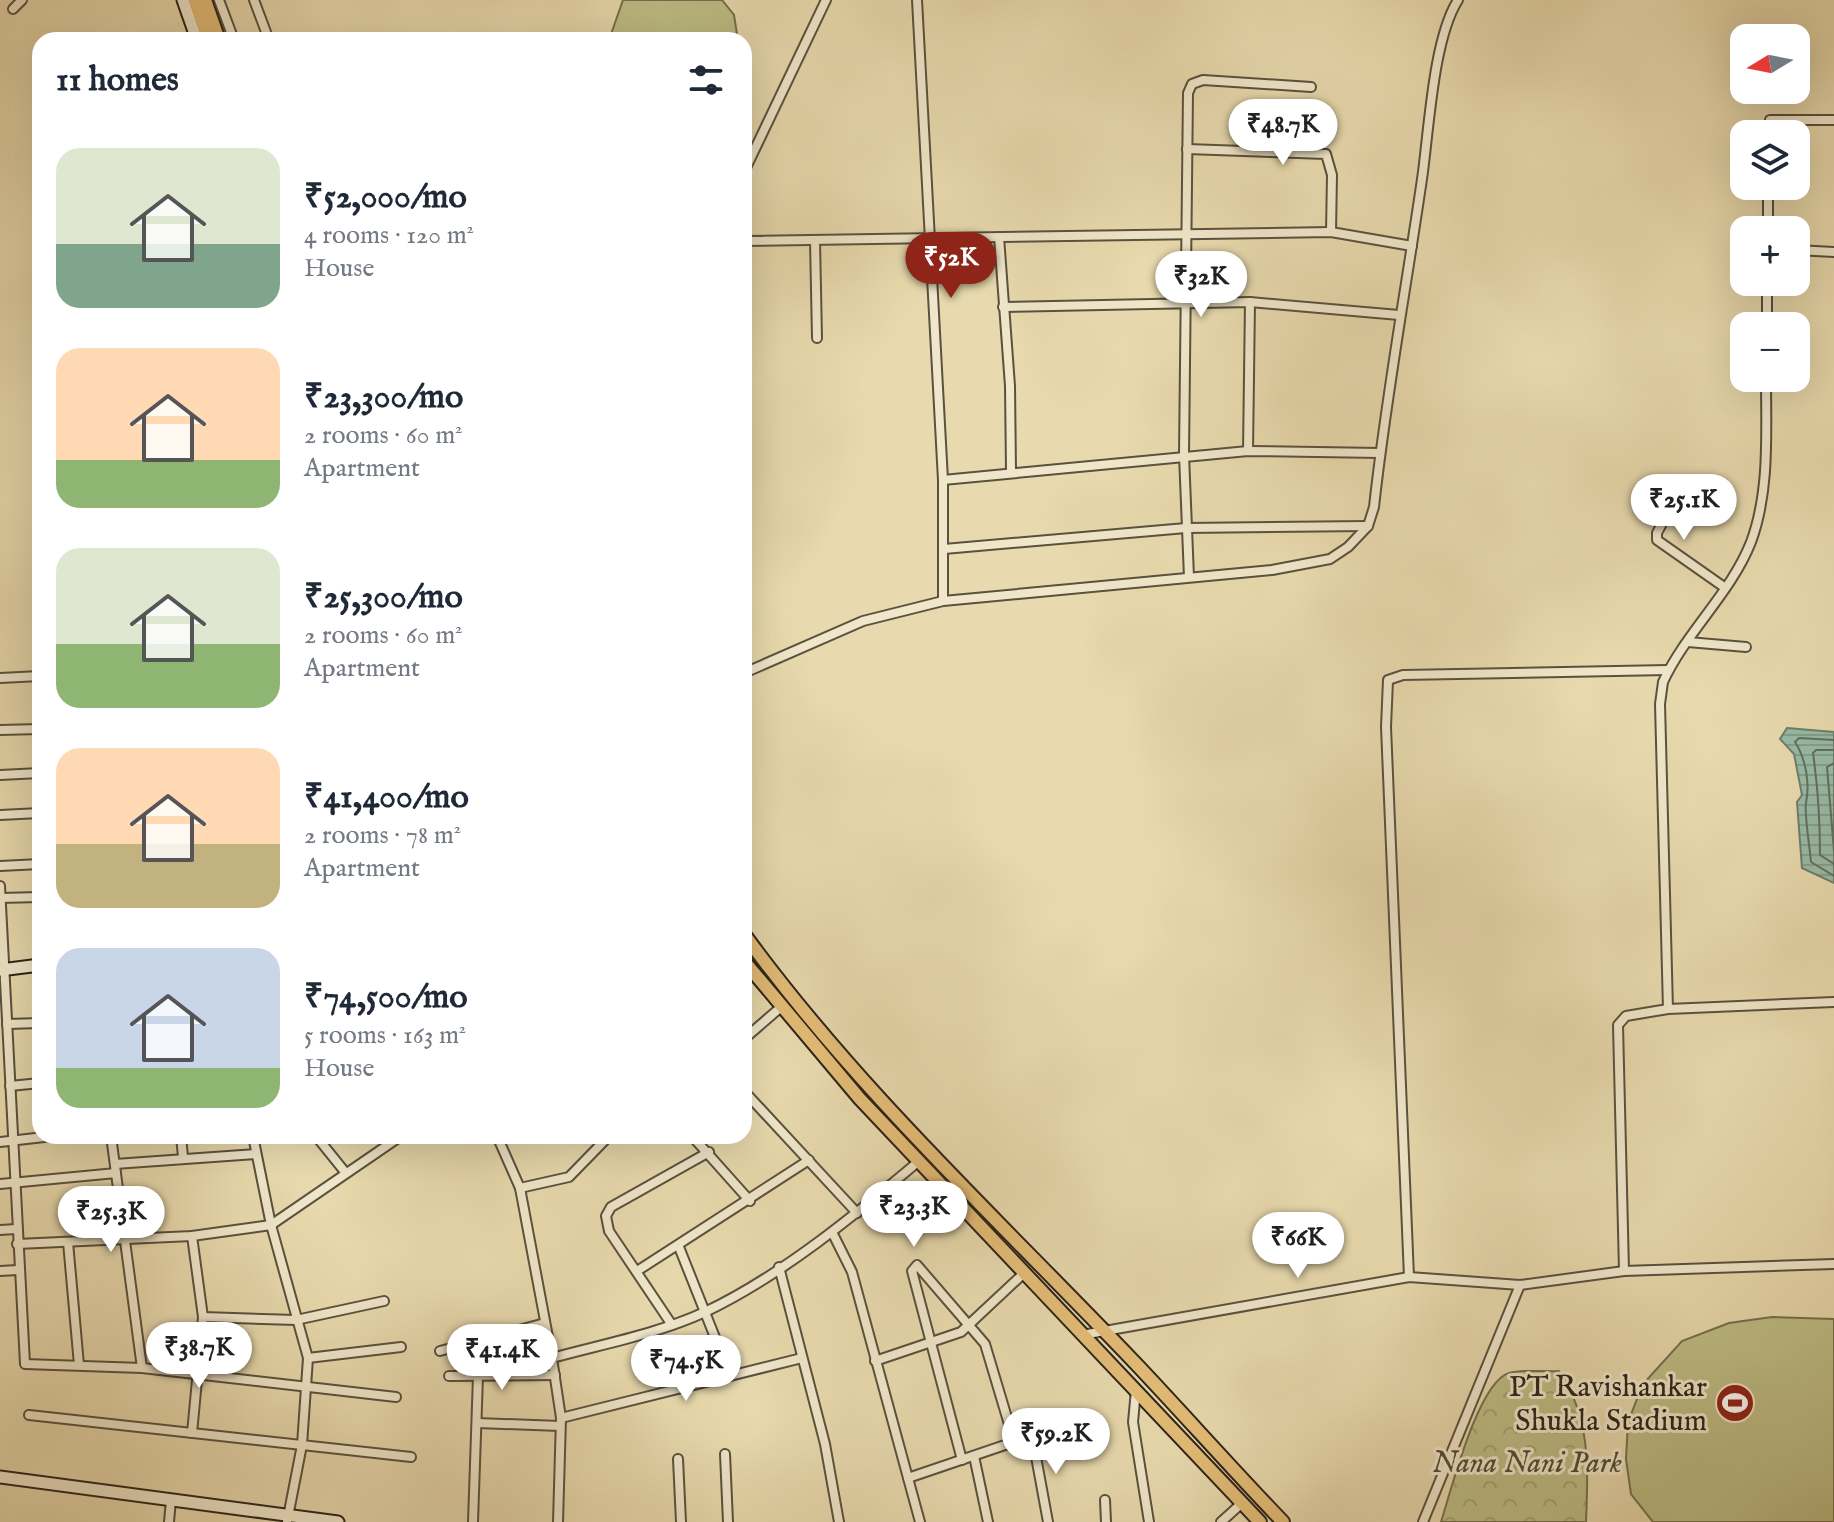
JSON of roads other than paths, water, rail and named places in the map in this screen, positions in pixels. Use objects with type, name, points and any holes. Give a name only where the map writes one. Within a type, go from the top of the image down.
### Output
[{"type":"main road","points":[[195,0],[206,32]]},
{"type":"main road","points":[[205,0],[216,32]]},
{"type":"main road","points":[[752,945],[790,998],[926,1151],[1103,1330],[1283,1522]]},
{"type":"main road","points":[[752,971],[919,1161],[1081,1336],[1260,1522]]},
{"type":"street","points":[[13,9],[22,0]]},
{"type":"street","points":[[183,0],[194,32]]},
{"type":"street","points":[[219,0],[231,32]]},
{"type":"street","points":[[254,0],[266,32]]},
{"type":"street","points":[[752,155],[826,0]]},
{"type":"street","points":[[917,0],[933,239],[943,480],[943,601]]},
{"type":"street","points":[[752,670],[863,621],[943,601],[1272,570],[1330,559],[1348,547],[1368,526],[1374,507],[1399,315],[1440,56],[1451,11],[1458,0]]},
{"type":"street","points":[[1189,577],[1184,455],[1188,93],[1197,81],[1311,87]]},
{"type":"street","points":[[1810,120],[1834,120]]},
{"type":"street","points":[[1187,149],[1326,154],[1332,175],[1331,232]]},
{"type":"street","points":[[752,241],[1331,232],[1412,246]]},
{"type":"street","points":[[999,237],[1010,386],[1011,471]]},
{"type":"street","points":[[815,240],[817,338]]},
{"type":"street","points":[[1810,251],[1834,252]]},
{"type":"street","points":[[1003,307],[1250,302],[1399,315]]},
{"type":"street","points":[[1248,451],[1250,302]]},
{"type":"street","points":[[1668,1009],[1660,704],[1668,670],[1750,543],[1758,515],[1765,464],[1766,392]]},
{"type":"street","points":[[943,480],[1011,471],[1248,451],[1380,453]]},
{"type":"street","points":[[1682,486],[1657,533],[1657,540],[1724,587]]},
{"type":"street","points":[[944,549],[1186,528],[1368,526]]},
{"type":"street","points":[[1688,642],[1746,647]]},
{"type":"street","points":[[1409,1277],[1386,727],[1388,680],[1403,675],[1668,670]]},
{"type":"street","points":[[0,678],[32,676]]},
{"type":"street","points":[[0,730],[32,729]]},
{"type":"street","points":[[0,775],[32,773]]},
{"type":"street","points":[[0,815],[32,813]]},
{"type":"street","points":[[0,866],[32,864]]},
{"type":"street","points":[[0,886],[25,1364],[33,1367],[79,1365],[142,1368],[396,1397]]},
{"type":"street","points":[[1,898],[32,897]]},
{"type":"street","points":[[2,969],[32,966]]},
{"type":"street","points":[[1624,1271],[1618,1025],[1626,1016],[1668,1009],[1834,1002]]},
{"type":"street","points":[[752,1032],[781,1007]]},
{"type":"street","points":[[7,1024],[32,1023]]},
{"type":"street","points":[[10,1086],[32,1084]]},
{"type":"street","points":[[752,1099],[857,1213]]},
{"type":"street","points":[[0,1142],[32,1139]]},
{"type":"street","points":[[112,1144],[142,1368]]},
{"type":"street","points":[[182,1144],[183,1157]]},
{"type":"street","points":[[254,1144],[271,1225],[308,1358],[302,1445],[287,1518]]},
{"type":"street","points":[[322,1144],[345,1172]]},
{"type":"street","points":[[17,1244],[192,1236],[271,1225],[389,1144]]},
{"type":"street","points":[[501,1144],[520,1186],[555,1375],[561,1422],[558,1522]]},
{"type":"street","points":[[520,1186],[569,1177],[601,1144]]},
{"type":"street","points":[[700,1144],[750,1201]]},
{"type":"street","points":[[672,1325],[609,1231],[608,1212],[709,1152]]},
{"type":"street","points":[[0,1184],[183,1157],[256,1154]]},
{"type":"street","points":[[637,1271],[679,1247],[809,1160]]},
{"type":"street","points":[[552,1358],[672,1325],[706,1311],[833,1234],[919,1161]]},
{"type":"street","points":[[0,1230],[16,1229]]},
{"type":"street","points":[[833,1234],[852,1272],[920,1522]]},
{"type":"street","points":[[192,1236],[203,1317],[192,1433]]},
{"type":"street","points":[[68,1242],[79,1365]]},
{"type":"street","points":[[679,1247],[730,1375]]},
{"type":"street","points":[[1081,1336],[1409,1277],[1520,1285],[1624,1271],[1834,1264]]},
{"type":"street","points":[[962,1460],[914,1266],[920,1266],[970,1323],[994,1365],[1014,1441]]},
{"type":"street","points":[[779,1267],[825,1444],[839,1522]]},
{"type":"street","points":[[0,1271],[18,1270]]},
{"type":"street","points":[[875,1361],[932,1345],[961,1332],[1024,1273]]},
{"type":"street","points":[[1423,1522],[1520,1285]]},
{"type":"street","points":[[203,1317],[296,1320],[384,1301]]},
{"type":"street","points":[[440,1351],[545,1323]]},
{"type":"street","points":[[308,1358],[401,1347]]},
{"type":"street","points":[[477,1423],[561,1422],[802,1358]]},
{"type":"street","points":[[449,1376],[555,1375]]},
{"type":"street","points":[[473,1522],[478,1376]]},
{"type":"street","points":[[1136,1390],[1133,1422],[1149,1522]]},
{"type":"street","points":[[29,1415],[411,1457]]},
{"type":"street","points":[[908,1478],[1055,1428]]},
{"type":"street","points":[[1032,1435],[1048,1522]]},
{"type":"street","points":[[725,1454],[728,1522]]},
{"type":"street","points":[[974,1456],[988,1522]]},
{"type":"street","points":[[678,1459],[681,1522]]},
{"type":"street","points":[[0,1477],[171,1500],[259,1516],[338,1522]]},
{"type":"street","points":[[169,1522],[171,1500]]},
{"type":"street","points":[[1105,1500],[1106,1522]]},
{"type":"street","points":[[1221,1522],[1242,1503]]},
{"type":"water","points":[[1787,728],[1834,732],[1834,883],[1802,868],[1797,802],[1802,795],[1794,754],[1780,739]]},
{"type":"place","name":"PT Ravishankar Shukla Stadium","points":[[1735,1403]]},
{"type":"park label","name":"Nana Nani Park","points":[[1527,1462]]}]
